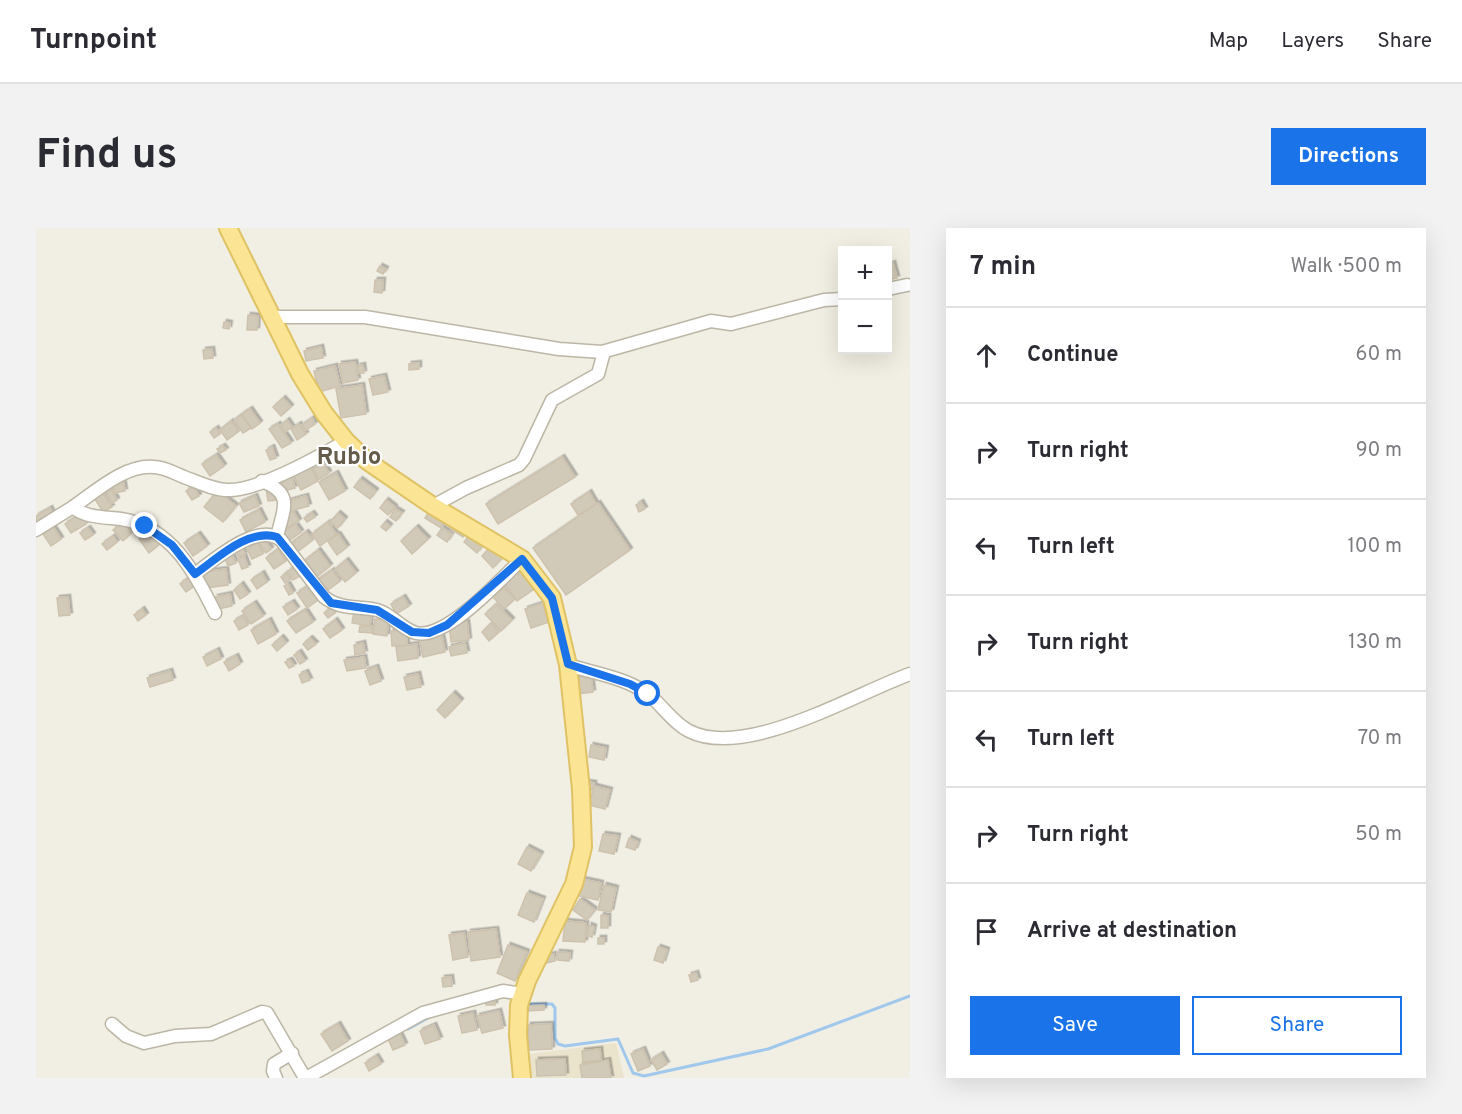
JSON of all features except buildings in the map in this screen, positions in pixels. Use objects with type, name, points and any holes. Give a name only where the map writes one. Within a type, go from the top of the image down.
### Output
[{"type":"main road","points":[[228,228],[270,317],[318,403],[346,441],[367,461],[434,506],[522,559],[552,598],[568,664],[581,789],[583,847],[574,884],[563,910],[526,981],[518,1035],[522,1078]]},
{"type":"street","points":[[892,288],[907,285]]},
{"type":"street","points":[[270,317],[365,317],[559,349],[604,352],[711,321],[731,324],[824,300],[838,299]]},
{"type":"street","points":[[434,506],[466,488],[519,465],[552,400],[598,374],[604,352]]},
{"type":"street","points":[[36,530],[107,484],[144,466],[157,467],[218,489],[237,489],[262,481],[346,441]]},
{"type":"street","points":[[262,481],[280,489],[284,495],[285,505],[277,537]]},
{"type":"street","points":[[73,507],[86,514],[130,521],[145,526],[172,545],[195,574],[215,613]]},
{"type":"street","points":[[195,574],[253,537],[265,534],[277,537],[331,603],[377,610],[418,634],[429,633],[447,625],[522,559]]},
{"type":"street","points":[[568,664],[630,684],[648,694],[691,732],[718,737],[784,727],[910,674]]},
{"type":"street","points":[[112,1024],[126,1036],[144,1043],[175,1036],[211,1034],[262,1012],[267,1013],[305,1078],[423,1013],[503,991],[523,994]]},
{"type":"street","points":[[276,1078],[273,1071],[274,1064],[292,1053]]},
{"type":"shaded area","points":[[616,1043],[624,1078],[531,1078],[529,1054]]},
{"type":"waterway","points":[[527,1004],[552,1004],[555,1008],[555,1038],[558,1044],[565,1046],[618,1039],[633,1073],[644,1076],[768,1049],[910,996]]},
{"type":"waterway","points":[[408,1029],[430,1017]]},
{"type":"district","name":"Rubio","points":[[349,456]]},
{"type":"route","points":[[145,526],[172,545],[195,574],[232,548],[253,537],[265,534],[277,537],[331,603],[349,608],[377,610],[391,616],[402,626],[418,634],[436,631],[447,625],[522,559],[530,566],[552,598],[568,664],[630,684],[648,694]]}]
